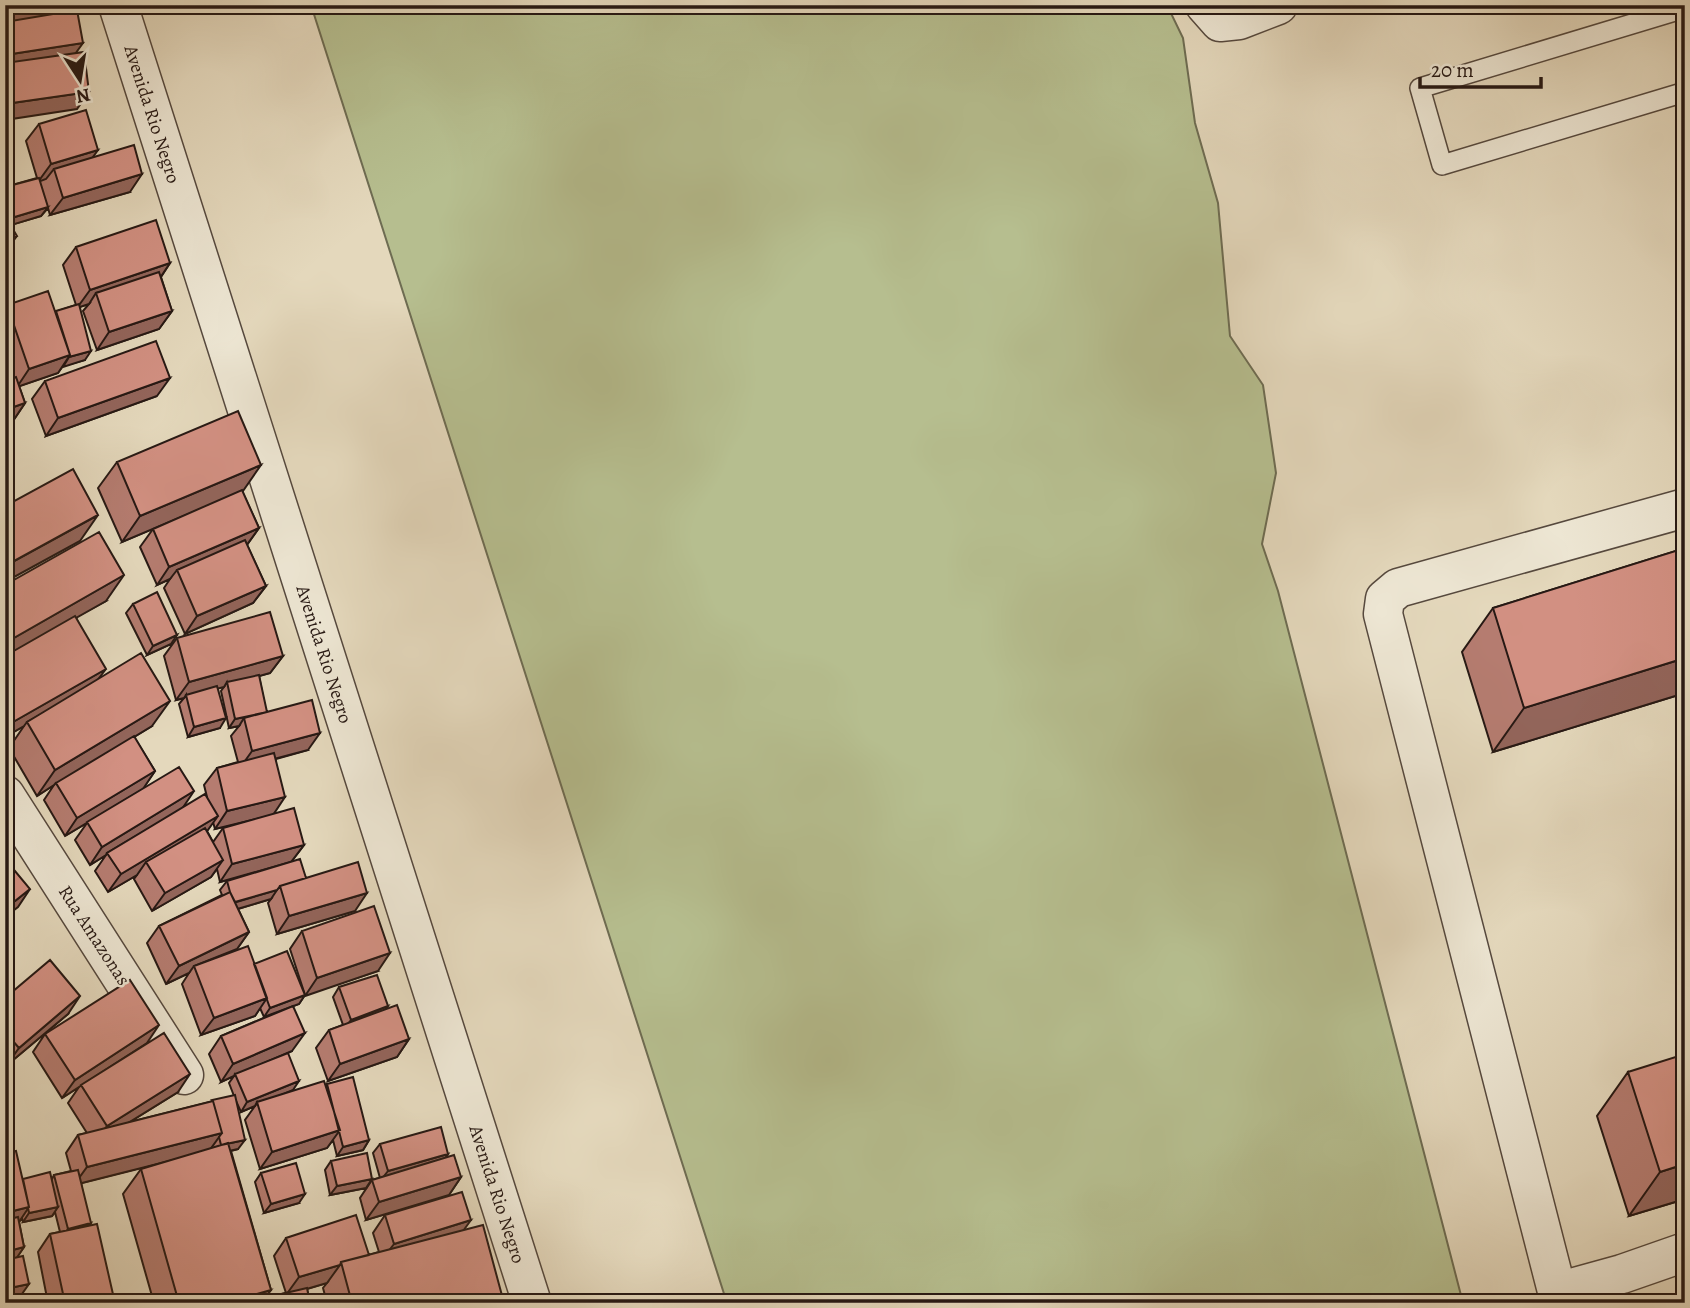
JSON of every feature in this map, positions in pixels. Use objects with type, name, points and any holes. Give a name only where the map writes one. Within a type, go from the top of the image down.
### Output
[{"type":"street","name":"Avenida Rio Negro","points":[[118,5],[532,1303]]},
{"type":"street","points":[[1205,5],[1220,22],[1239,20],[1278,5]]},
{"type":"street","points":[[1685,508],[1398,587],[1385,598],[1382,614],[1558,1297],[1626,1289],[1685,1252]]},
{"type":"street","name":"Rua Amazonas","points":[[5,795],[184,1075]]},
{"type":"lane","points":[[1685,8],[1420,88],[1443,165],[1685,93]]},
{"type":"green space","points":[[311,5],[1167,5],[1183,38],[1195,123],[1218,203],[1230,336],[1263,385],[1276,473],[1262,544],[1278,591],[1463,1303],[727,1303]]},
{"type":"building","points":[[77,10],[83,43],[5,55],[5,22]]},
{"type":"building","points":[[84,52],[89,92],[5,104],[5,63]]},
{"type":"building","points":[[86,110],[98,150],[51,164],[39,124]]},
{"type":"building","points":[[134,145],[142,174],[63,198],[54,169]]},
{"type":"building","points":[[39,178],[48,207],[8,219],[5,210],[5,187]]},
{"type":"building","points":[[5,216],[17,236],[5,242]]},
{"type":"building","points":[[156,220],[170,263],[90,290],[76,247]]},
{"type":"building","points":[[159,272],[172,311],[109,332],[96,293]]},
{"type":"building","points":[[48,291],[70,355],[29,369],[7,305]]},
{"type":"building","points":[[79,304],[91,351],[69,357],[56,311]]},
{"type":"building","points":[[156,341],[170,378],[58,418],[45,381]]},
{"type":"building","points":[[16,377],[25,403],[5,410],[5,381]]},
{"type":"building","points":[[238,411],[261,465],[140,516],[117,462]]},
{"type":"building","points":[[73,469],[98,515],[5,566],[5,506]]},
{"type":"building","points":[[242,490],[259,528],[169,567],[153,529]]},
{"type":"building","points":[[99,532],[124,575],[5,643],[5,585]]},
{"type":"building","points":[[245,540],[266,586],[197,616],[177,570]]},
{"type":"building","points":[[1685,548],[1685,658],[1524,708],[1493,608]]},
{"type":"building","points":[[157,592],[177,635],[153,646],[133,604]]},
{"type":"building","points":[[270,612],[283,656],[189,682],[177,638]]},
{"type":"building","points":[[75,616],[106,669],[13,722],[5,708],[5,656]]},
{"type":"building","points":[[141,653],[170,701],[55,770],[27,722]]},
{"type":"building","points":[[259,675],[267,712],[235,719],[227,682]]},
{"type":"building","points":[[217,686],[226,718],[194,727],[186,695]]},
{"type":"building","points":[[312,700],[320,733],[252,751],[244,718]]},
{"type":"building","points":[[134,736],[155,771],[77,818],[56,783]]},
{"type":"building","points":[[274,753],[285,797],[227,811],[217,768]]},
{"type":"building","points":[[179,767],[194,791],[102,847],[87,822]]},
{"type":"building","points":[[205,794],[218,816],[121,874],[107,853]]},
{"type":"building","points":[[294,808],[304,845],[232,864],[223,828]]},
{"type":"building","points":[[205,828],[223,860],[165,893],[146,862]]},
{"type":"building","points":[[5,859],[30,889],[5,909]]},
{"type":"building","points":[[300,859],[306,878],[235,902],[227,881]]},
{"type":"building","points":[[358,862],[367,893],[289,916],[280,886]]},
{"type":"building","points":[[230,892],[249,932],[179,966],[159,926]]},
{"type":"building","points":[[374,906],[390,953],[317,978],[302,931]]},
{"type":"building","points":[[248,946],[267,998],[214,1018],[194,966]]},
{"type":"building","points":[[287,951],[305,995],[270,1008],[254,964]]},
{"type":"building","points":[[50,960],[80,996],[19,1048],[5,1032],[5,998]]},
{"type":"building","points":[[377,975],[388,1006],[351,1020],[339,987]]},
{"type":"building","points":[[130,980],[159,1025],[75,1080],[45,1034]]},
{"type":"building","points":[[397,1005],[409,1039],[340,1064],[329,1030]]},
{"type":"building","points":[[293,1006],[305,1033],[233,1064],[221,1036]]},
{"type":"building","points":[[164,1033],[190,1074],[107,1126],[81,1085]]},
{"type":"building","points":[[288,1053],[299,1081],[247,1102],[235,1074]]},
{"type":"building","points":[[1685,1054],[1685,1164],[1660,1172],[1628,1072]]},
{"type":"building","points":[[353,1077],[369,1140],[343,1147],[327,1084]]},
{"type":"building","points":[[324,1081],[340,1130],[272,1152],[257,1102]]},
{"type":"building","points":[[235,1095],[245,1140],[221,1145],[219,1137],[222,1133],[212,1100]]},
{"type":"building","points":[[213,1101],[222,1133],[87,1167],[78,1135]]},
{"type":"building","points":[[441,1127],[448,1154],[388,1171],[380,1144]]},
{"type":"building","points":[[228,1143],[271,1290],[225,1303],[179,1303],[141,1169]]},
{"type":"building","points":[[16,1151],[29,1207],[5,1213],[5,1153]]},
{"type":"building","points":[[367,1153],[372,1179],[337,1186],[331,1161]]},
{"type":"building","points":[[454,1155],[461,1177],[379,1202],[372,1180]]},
{"type":"building","points":[[296,1163],[305,1194],[271,1204],[261,1173]]},
{"type":"building","points":[[78,1170],[91,1223],[68,1229],[54,1175]]},
{"type":"building","points":[[50,1172],[58,1207],[29,1213],[23,1179]]},
{"type":"building","points":[[462,1192],[471,1220],[394,1244],[385,1215]]},
{"type":"building","points":[[356,1215],[369,1255],[299,1277],[286,1238]]},
{"type":"building","points":[[18,1217],[24,1247],[5,1252],[5,1220]]},
{"type":"building","points":[[97,1224],[115,1303],[65,1303],[50,1234]]},
{"type":"building","points":[[483,1225],[504,1303],[352,1303],[341,1262]]},
{"type":"building","points":[[23,1256],[29,1284],[5,1289],[5,1260]]},
{"type":"building","points":[[307,1288],[310,1303],[265,1303],[264,1298]]}]
